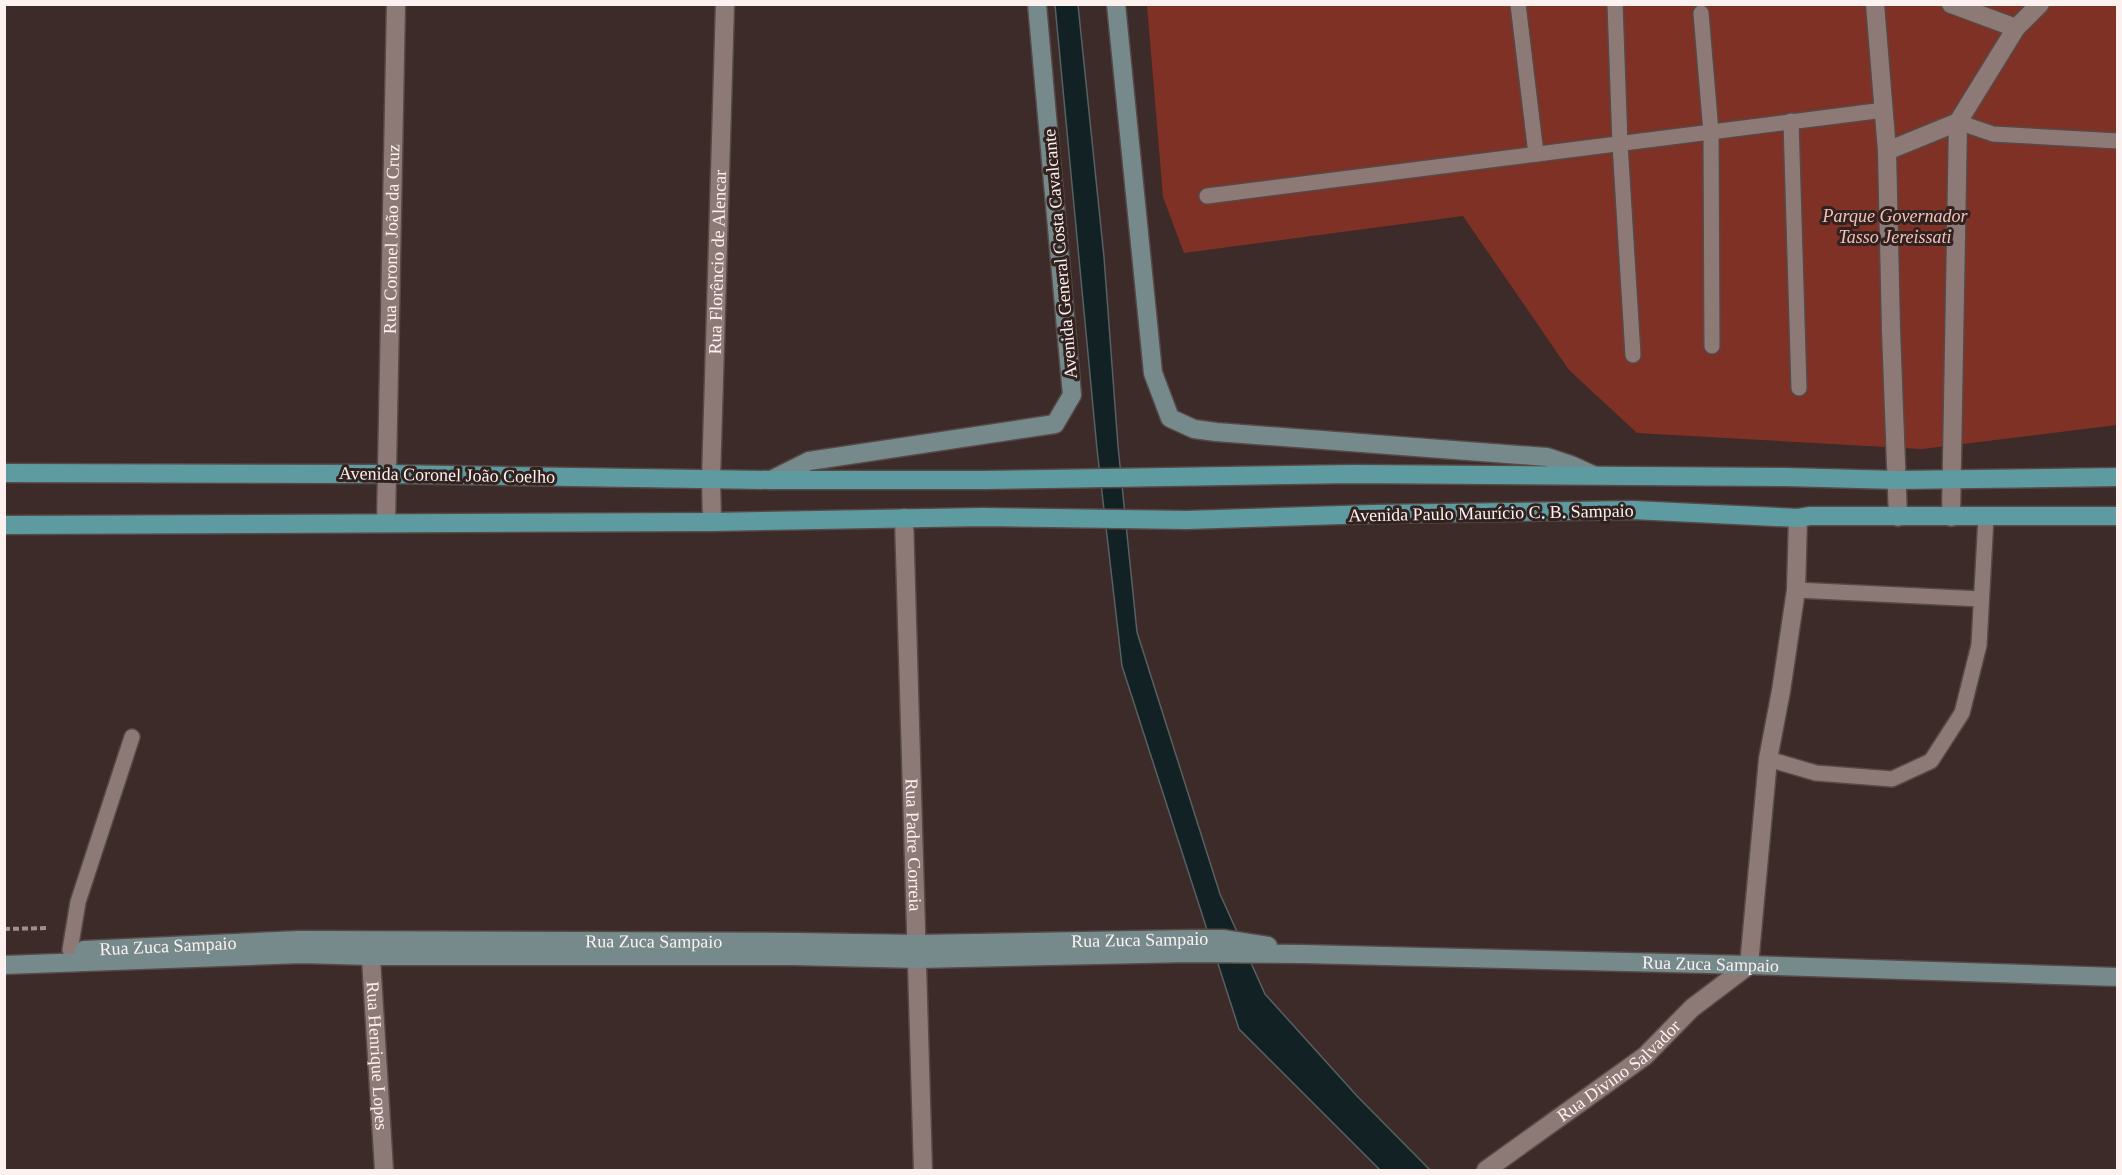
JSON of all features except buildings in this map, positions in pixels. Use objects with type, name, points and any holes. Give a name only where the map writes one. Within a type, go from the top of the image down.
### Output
[{"type":"main road","name":"Avenida Coronel João Coelho","points":[[4,473],[387,474],[711,480],[890,480]]},
{"type":"main road","name":"Avenida Paulo Maurício C. B. Sampaio","points":[[890,480],[1188,478],[1353,474],[1785,477],[1951,481],[2118,477]]},
{"type":"main road","name":"Avenida Paulo Maurício C. B. Sampaio","points":[[712,522],[981,517],[1187,520],[1633,510],[1798,518],[1810,516],[2118,516]]},
{"type":"main road","points":[[4,525],[712,522]]},
{"type":"street","name":"Rua Coronel João da Cruz","points":[[386,523],[396,4]]},
{"type":"street","name":"Rua Florêncio de Alencar","points":[[712,522],[711,480],[725,4]]},
{"type":"street","name":"Avenida General Costa Cavalcante","points":[[771,480],[809,461],[1055,424],[1072,395],[1037,4]]},
{"type":"street","points":[[1116,4],[1153,373],[1170,418],[1194,429],[1216,432],[1547,456],[1593,475]]},
{"type":"street","points":[[1875,4],[1887,151],[1898,517]]},
{"type":"street","points":[[1951,4],[2016,28]]},
{"type":"street","points":[[1951,516],[1958,122],[2016,28],[2040,4]]},
{"type":"street","points":[[1887,151],[1958,122]]},
{"type":"street","name":"Rua Padre Correia","points":[[904,518],[924,1170]]},
{"type":"street","points":[[1749,965],[1768,759],[1782,691],[1796,590],[1798,518]]},
{"type":"street","name":"Rua Zuca Sampaio","points":[[918,952],[1165,939],[1189,946]]},
{"type":"street","name":"Rua Zuca Sampaio","points":[[4,953],[298,940],[370,948]]},
{"type":"street","name":"Rua Zuca Sampaio","points":[[4,965],[302,954],[370,948],[795,949],[918,952],[1189,946],[1303,954],[2118,977]]},
{"type":"street","name":"Rua Henrique Lopes","points":[[370,948],[384,1170]]},
{"type":"street","name":"Rua Divino Salvador","points":[[1486,1170],[1645,1056],[1692,1008],[1749,965]]},
{"type":"lane","points":[[1518,4],[1536,154]]},
{"type":"lane","points":[[1615,4],[1620,144],[1633,355]]},
{"type":"lane","points":[[1701,14],[1711,132],[1712,346]]},
{"type":"lane","points":[[1207,196],[1884,110]]},
{"type":"lane","points":[[1791,122],[1798,388]]},
{"type":"lane","points":[[1958,122],[1993,134],[2118,141]]},
{"type":"lane","points":[[1768,759],[1816,773],[1892,779],[1931,761],[1962,713],[1979,645],[1986,517]]},
{"type":"lane","points":[[1796,590],[1981,599]]},
{"type":"lane","points":[[70,950],[78,902],[132,737]]},
{"type":"green space","name":"Parque Governador Tasso Jereissati","points":[[1147,5],[2117,5],[2117,425],[1922,449],[1637,433],[1569,370],[1463,216],[1184,253],[1163,197]]},
{"type":"shaded area","points":[[1055,5],[1078,5],[1104,257],[1118,446],[1137,632],[1220,894],[1265,994],[1357,1096],[1430,1170],[1380,1170],[1239,1029],[1122,666],[1097,449]]}]
